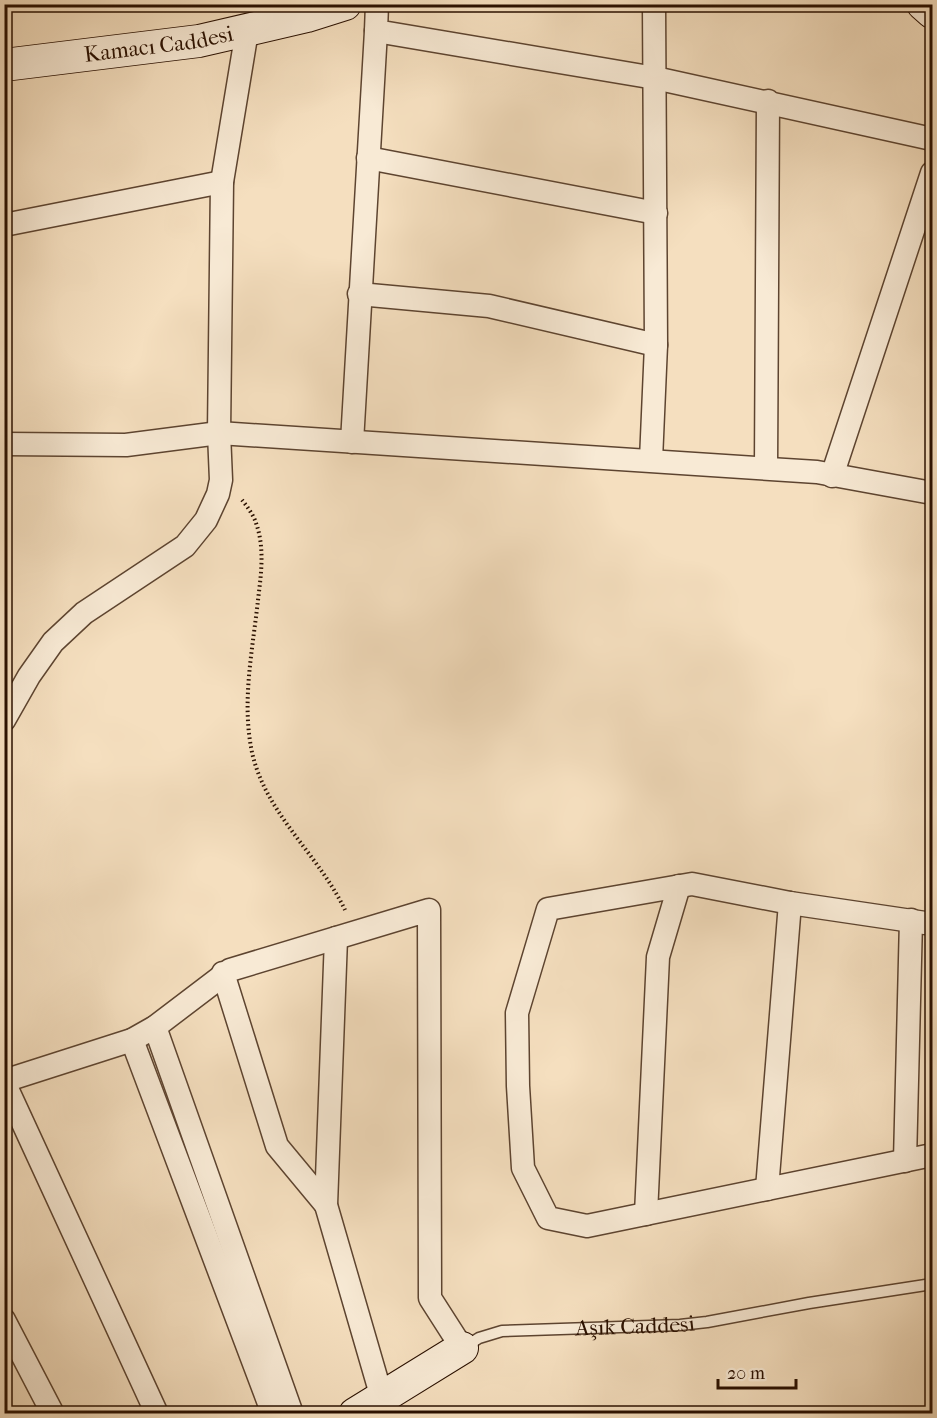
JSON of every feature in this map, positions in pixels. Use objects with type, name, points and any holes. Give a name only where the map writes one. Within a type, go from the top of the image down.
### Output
[{"type":"street","name":"Kamacı Caddesi","points":[[4,65],[199,41],[247,31],[313,10],[345,4]]},
{"type":"street","points":[[352,442],[377,4]]},
{"type":"street","points":[[651,460],[656,345],[654,4]]},
{"type":"street","points":[[923,4],[933,12]]},
{"type":"street","points":[[4,720],[40,659],[68,627],[101,600],[172,556],[196,534],[213,508],[221,480],[219,434],[222,182],[247,31]]},
{"type":"street","points":[[376,31],[655,78],[933,139]]},
{"type":"street","points":[[766,468],[768,102]]},
{"type":"street","points":[[368,158],[656,213]]},
{"type":"street","points":[[832,476],[933,173]]},
{"type":"street","points":[[4,225],[222,182]]},
{"type":"street","points":[[359,294],[489,306],[656,345]]},
{"type":"street","points":[[4,444],[126,445],[219,434],[817,472],[933,493]]},
{"type":"street","points":[[905,1161],[922,922],[789,903],[692,884],[548,909],[518,1013],[518,1086],[523,1168],[548,1218],[587,1226],[905,1161],[933,1155]]},
{"type":"street","points":[[646,1214],[658,957],[679,886]]},
{"type":"street","points":[[767,1189],[789,903]]},
{"type":"street","points":[[157,1413],[4,1081],[132,1040],[155,1027],[223,973],[429,910],[430,1298],[462,1348]]},
{"type":"street","points":[[346,935],[326,1206],[382,1398]]},
{"type":"street","points":[[223,973],[277,1146],[326,1206]]},
{"type":"street","points":[[155,1027],[292,1413]]},
{"type":"street","points":[[132,1040],[273,1413]]},
{"type":"street","points":[[4,1320],[53,1413]]},
{"type":"street","name":"Aşık Caddesi","points":[[354,1413],[462,1348]]},
{"type":"lane","name":"Aşık Caddesi","points":[[462,1348],[479,1338],[502,1331],[680,1325],[933,1284]]},
{"type":"path","points":[[221,480],[244,502],[256,522],[262,560],[247,723],[255,765],[272,804],[334,887],[346,935]]}]
